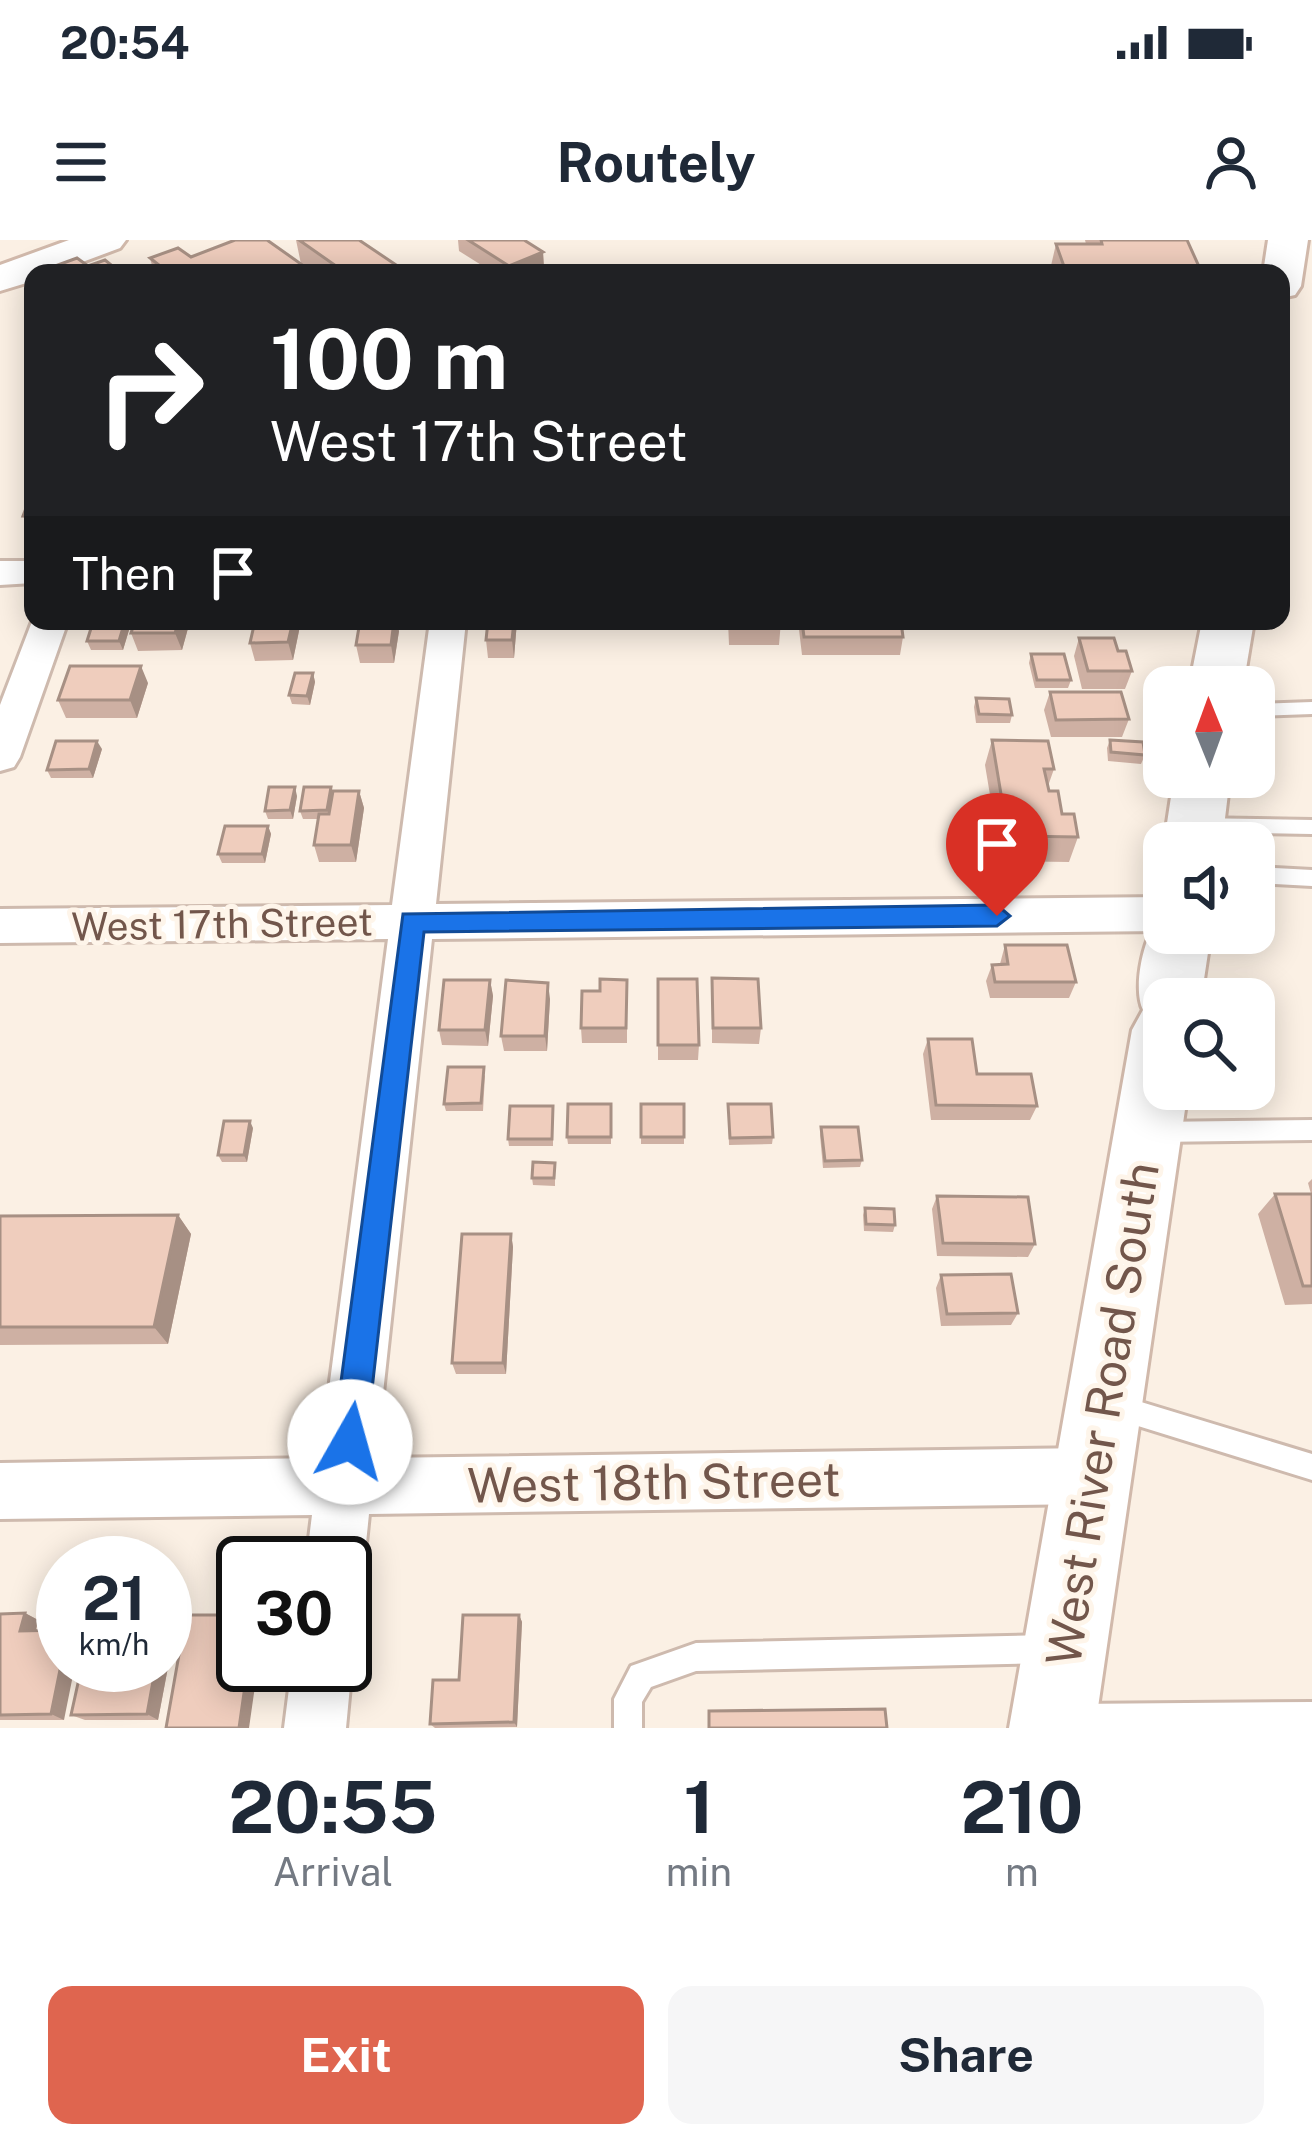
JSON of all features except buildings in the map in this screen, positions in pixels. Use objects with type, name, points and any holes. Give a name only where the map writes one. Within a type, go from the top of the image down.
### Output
[{"type":"main road","points":[[41,264],[106,240]]},
{"type":"main road","points":[[1220,666],[1226,630]]},
{"type":"main road","name":"West River Road South","points":[[1057,1698],[1151,1110]]},
{"type":"street","points":[[0,758],[47,630]]},
{"type":"street","points":[[338,1536],[447,630]]},
{"type":"street","name":"West 17th Street","points":[[0,926],[1143,914]]},
{"type":"street","name":"West 18th Street","points":[[0,1491],[1092,1476]]},
{"type":"street","points":[[315,1728],[319,1692]]},
{"type":"lane","points":[[1275,709],[1312,708]]},
{"type":"lane","points":[[1197,815],[1312,827]]},
{"type":"lane","points":[[1275,876],[1312,878]]},
{"type":"lane","points":[[1148,1132],[1312,1130]]},
{"type":"lane","points":[[1104,1404],[1312,1467]]},
{"type":"lane","points":[[628,1728],[628,1699],[641,1676],[696,1657],[1057,1698],[1312,1716]]},
{"type":"route","points":[[350,1442],[412,922],[997,916]]}]
